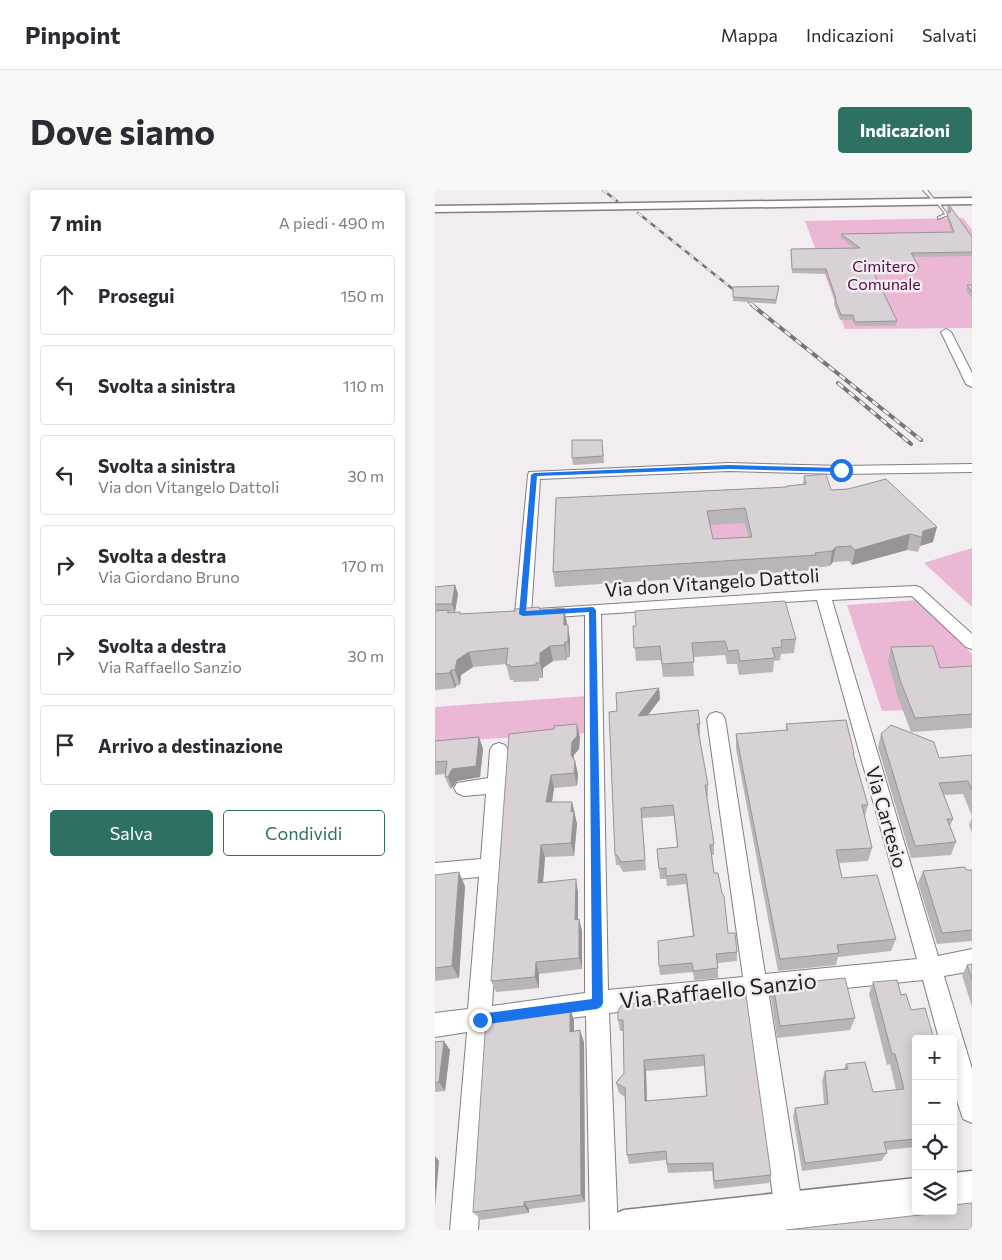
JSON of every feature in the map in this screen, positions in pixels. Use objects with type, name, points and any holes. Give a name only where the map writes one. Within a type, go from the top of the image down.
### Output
[{"type":"main road","points":[[435,210],[972,203]]},
{"type":"main road","points":[[957,1192],[972,1190]]},
{"type":"main road","points":[[624,1230],[673,1227],[789,1211],[912,1197]]},
{"type":"street","points":[[946,332],[972,384]]},
{"type":"street","points":[[523,614],[534,475],[729,467],[841,470],[972,468]]},
{"type":"street","name":"Via don Vitangelo Dattoli","points":[[503,615],[916,591],[972,643]]},
{"type":"street","name":"Via Cartesio","points":[[823,595],[950,1035]]},
{"type":"street","points":[[593,610],[597,1003],[604,1230]]},
{"type":"street","points":[[716,719],[789,1211]]},
{"type":"street","points":[[464,1230],[499,750]]},
{"type":"street","points":[[464,788],[495,786]]},
{"type":"street","points":[[435,872],[490,867]]},
{"type":"street","name":"Via Raffaello Sanzio","points":[[435,1024],[480,1020],[597,1003],[931,968],[972,960]]},
{"type":"street","points":[[957,1059],[972,1110]]},
{"type":"lane","points":[[925,190],[947,214],[939,218]]},
{"type":"green space","name":"Cimitero Comunale","points":[[963,218],[972,230],[972,328],[845,329],[805,221]]},
{"type":"green space","points":[[743,519],[752,556],[713,559],[707,521]]},
{"type":"green space","points":[[972,548],[972,607],[924,563]]},
{"type":"green space","points":[[919,600],[972,654],[972,679],[957,708],[882,711],[847,605]]},
{"type":"green space","points":[[587,696],[587,733],[435,742],[435,707]]},
{"type":"building","points":[[949,205],[972,237],[972,252],[911,253],[919,267],[871,267],[897,321],[855,322],[853,315],[841,315],[826,269],[792,269],[791,249],[860,248],[841,234],[954,232],[947,214],[951,211]]},
{"type":"building","points":[[967,285],[972,285],[972,292]]},
{"type":"building","points":[[779,286],[776,300],[733,297],[733,287]]},
{"type":"building","points":[[572,440],[602,440],[603,456],[572,458]]},
{"type":"building","points":[[826,474],[831,490],[848,489],[886,479],[937,527],[923,531],[922,537],[910,534],[855,550],[851,546],[836,547],[832,551],[815,553],[816,555],[553,572],[556,498],[787,487],[806,484],[804,476]],"holes":[[[745,508],[752,537],[713,539],[707,511]]]},
{"type":"building","points":[[455,585],[452,604],[435,604],[435,587]]},
{"type":"building","points":[[785,601],[796,639],[781,640],[782,647],[772,648],[775,658],[740,661],[738,650],[728,651],[725,641],[692,643],[694,662],[662,664],[660,646],[634,648],[633,626],[636,626],[635,611]]},
{"type":"building","points":[[539,607],[540,610],[564,608],[564,625],[568,625],[568,642],[565,642],[564,645],[550,646],[540,653],[540,663],[510,667],[510,665],[506,665],[508,648],[469,652],[457,660],[455,670],[451,670],[450,673],[435,674],[435,611],[448,610],[448,613],[460,612],[460,614],[515,611],[515,609]]},
{"type":"building","points":[[933,646],[940,668],[972,666],[972,714],[915,718],[900,680],[891,647]]},
{"type":"building","points":[[659,688],[638,716],[698,710],[700,724],[697,724],[708,785],[705,785],[714,844],[710,845],[714,873],[718,873],[724,896],[728,933],[735,933],[737,952],[716,954],[718,968],[693,971],[692,963],[659,966],[658,941],[694,936],[686,874],[666,876],[666,868],[659,869],[657,849],[678,847],[673,805],[641,808],[645,860],[621,862],[617,855],[615,855],[609,712],[617,711],[616,693]]},
{"type":"building","points":[[846,720],[868,805],[862,805],[872,848],[836,850],[842,878],[877,875],[896,939],[837,945],[839,953],[780,959],[736,734],[788,730],[786,724]]},
{"type":"building","points":[[577,724],[577,736],[572,742],[571,755],[575,761],[574,773],[551,775],[546,802],[572,802],[571,812],[574,811],[571,843],[541,845],[538,883],[576,879],[575,920],[579,919],[579,958],[536,962],[535,977],[491,981],[509,734],[554,729],[554,726]]},
{"type":"building","points":[[891,725],[934,742],[939,758],[972,755],[972,790],[968,781],[939,783],[953,819],[947,819],[956,842],[915,846],[881,734]]},
{"type":"building","points":[[479,737],[476,766],[452,769],[448,777],[445,777],[447,761],[435,762],[435,741]]},
{"type":"building","points":[[965,867],[966,870],[972,870],[972,930],[942,933],[923,871]]},
{"type":"building","points":[[459,872],[452,966],[435,968],[435,875]]},
{"type":"building","points":[[972,964],[972,979],[967,965]]},
{"type":"building","points":[[845,978],[855,1018],[780,1026],[773,985]]},
{"type":"building","points":[[897,980],[901,995],[906,994],[911,1010],[925,1008],[933,1035],[912,1035],[912,1139],[884,1142],[887,1153],[805,1163],[795,1108],[828,1104],[825,1071],[848,1069],[846,1064],[865,1062],[873,1092],[904,1089],[895,1054],[892,1054],[873,982]]},
{"type":"building","points":[[745,988],[771,1175],[714,1181],[713,1163],[667,1164],[666,1151],[627,1155],[625,1088],[616,1083],[624,1073],[623,1020],[618,1020],[618,1011],[621,1006],[626,1004],[659,1001],[659,1005],[698,1001],[697,993]],"holes":[[[704,1055],[707,1096],[645,1101],[644,1060]]]},
{"type":"building","points":[[570,1008],[570,1032],[580,1030],[581,1195],[524,1202],[524,1206],[473,1212],[486,1019]]},
{"type":"building","points":[[444,1041],[439,1082],[435,1083],[435,1042]]},
{"type":"building","points":[[972,1203],[972,1230],[786,1230],[920,1215],[957,1215],[957,1205]]},
{"type":"railway","points":[[603,190],[617,201]]},
{"type":"railway","points":[[638,213],[754,306]]},
{"type":"railway","points":[[752,305],[921,440]]},
{"type":"railway","points":[[838,383],[911,444]]},
{"type":"route","points":[[480,1020],[597,1003],[593,610],[523,614],[534,475],[729,467],[841,470]]}]
